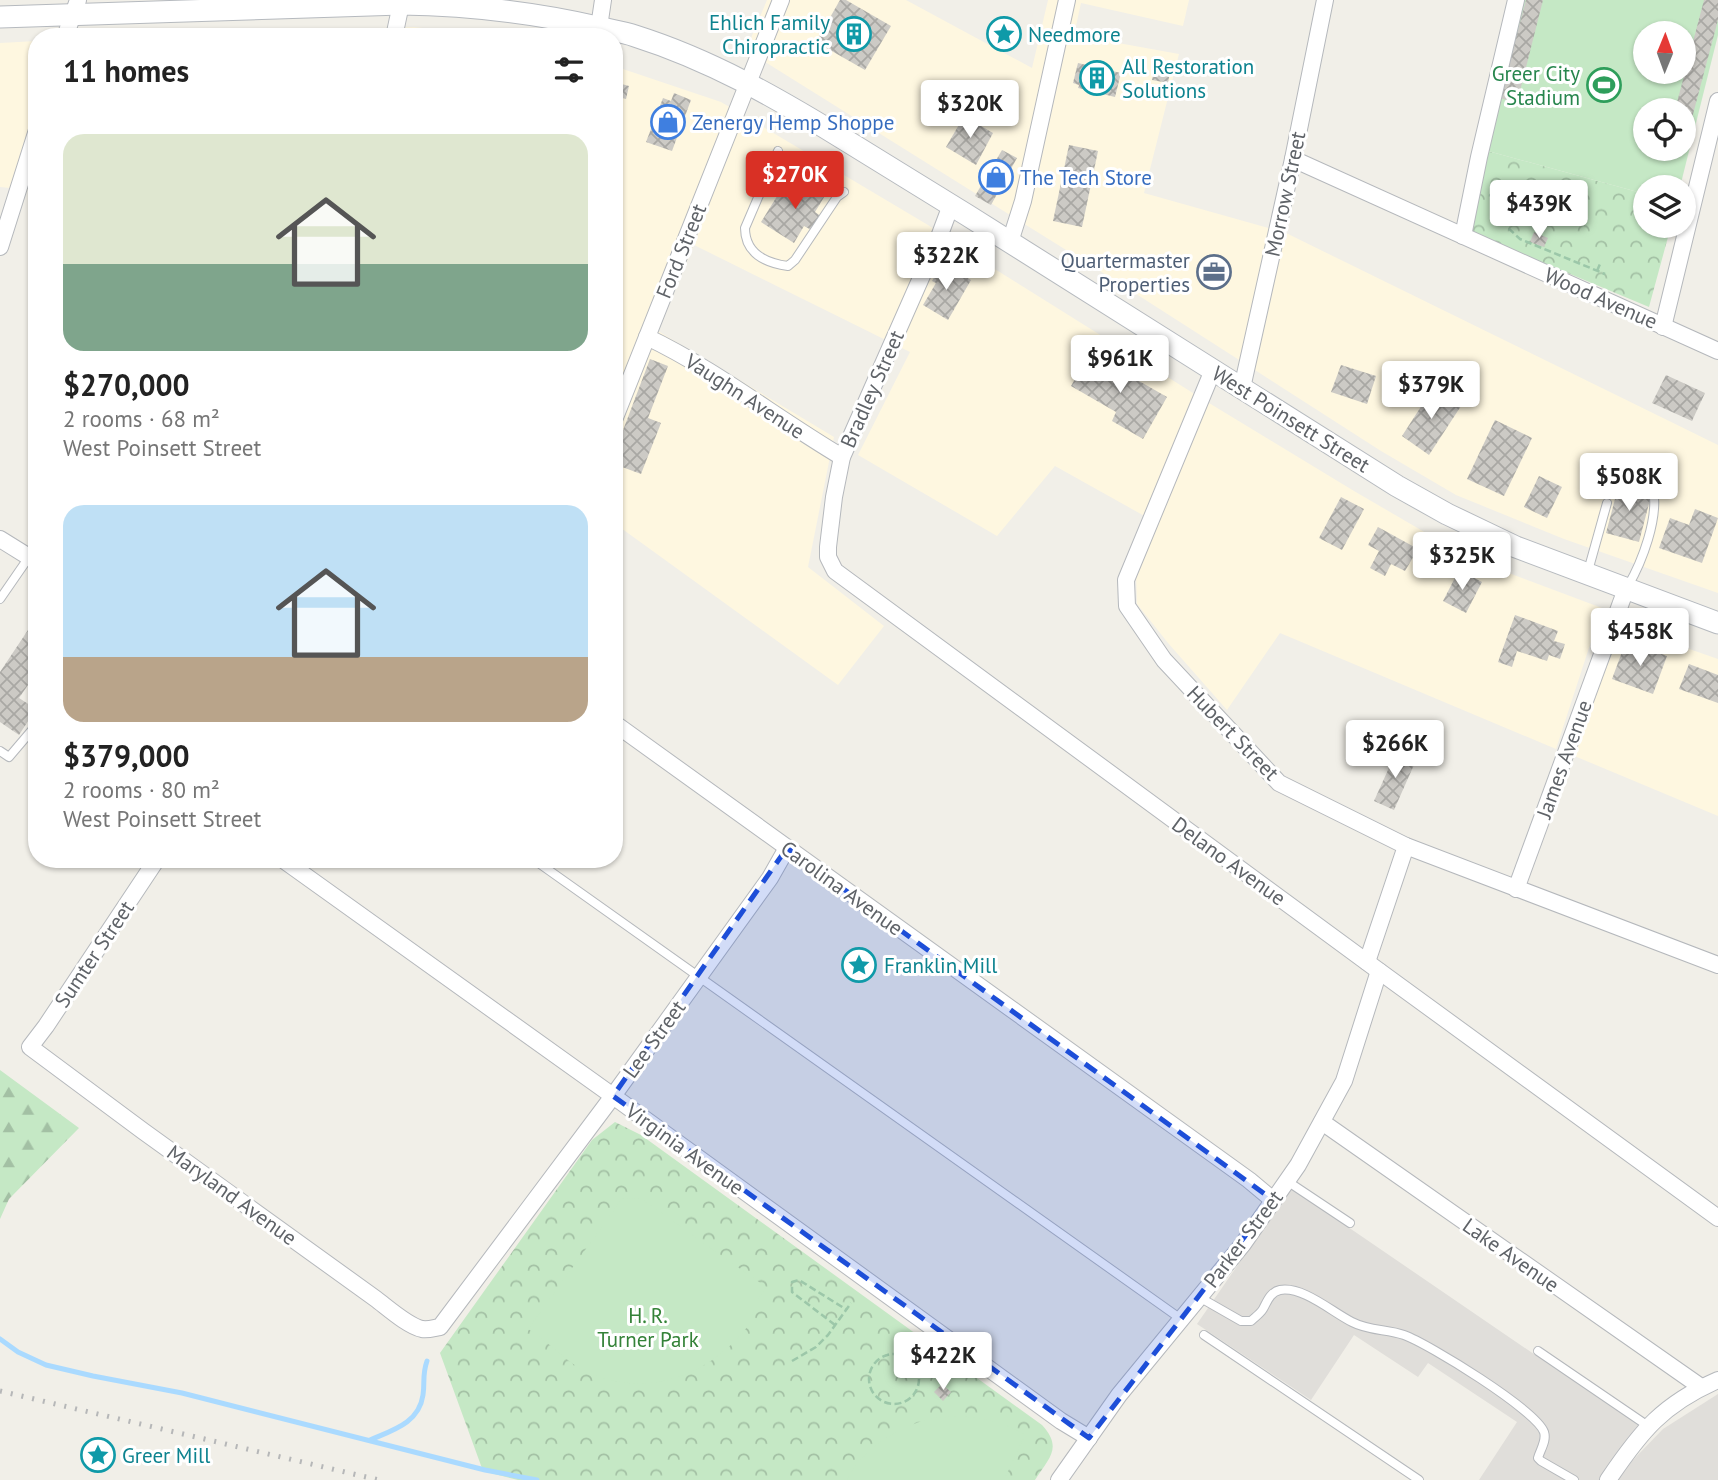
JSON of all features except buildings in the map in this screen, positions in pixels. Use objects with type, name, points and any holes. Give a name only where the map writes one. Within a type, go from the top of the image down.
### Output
[{"type":"main road","name":"West Poinsett Street","points":[[0,17],[75,7],[352,3],[446,5],[505,10],[555,17],[603,28]]},
{"type":"main road","name":"West Poinsett Street","points":[[623,33],[668,47],[748,82],[796,109],[1397,486],[1447,514],[1516,547],[1718,623]]},
{"type":"street","points":[[599,27],[603,0]]},
{"type":"street","name":"Ford Street","points":[[623,395],[781,0]]},
{"type":"street","points":[[1010,242],[1023,201],[1067,0]]},
{"type":"street","name":"Morrow Street","points":[[1242,388],[1325,0]]},
{"type":"street","points":[[1463,236],[1516,0]]},
{"type":"street","points":[[396,28],[401,4]]},
{"type":"street","points":[[68,28],[75,7]]},
{"type":"street","points":[[1663,327],[1718,101]]},
{"type":"street","points":[[0,247],[28,158]]},
{"type":"street","name":"Wood Avenue","points":[[1293,159],[1718,351]]},
{"type":"street","name":"Bradley Street","points":[[842,457],[951,205]]},
{"type":"street","name":"Vaughn Avenue","points":[[647,337],[717,376],[842,457]]},
{"type":"street","name":"Hubert Street","points":[[1213,370],[1126,580],[1127,606],[1164,660],[1279,783],[1406,846],[1718,965]]},
{"type":"street","name":"Delano Avenue","points":[[842,457],[828,547],[828,557],[835,571],[1718,1218]]},
{"type":"street","points":[[0,539],[28,557]]},
{"type":"street","name":"James Avenue","points":[[1516,889],[1626,589]]},
{"type":"street","name":"Carolina Avenue","points":[[623,730],[1249,1180],[1273,1200]]},
{"type":"street","name":"Parker Street","points":[[1059,1480],[1119,1395],[1243,1244],[1298,1165],[1345,1082],[1406,846]]},
{"type":"street","name":"Lee Street","points":[[440,1327],[613,1096],[770,878],[787,848]]},
{"type":"street","name":"Sumter Street","points":[[30,1047],[151,868]]},
{"type":"street","name":"Virginia Avenue","points":[[295,868],[1061,1422],[1089,1438]]},
{"type":"street","name":"Maryland Avenue","points":[[30,1047],[415,1326],[423,1329],[440,1327]]},
{"type":"street","name":"Lake Avenue","points":[[1322,1122],[1700,1387]]},
{"type":"street","points":[[1608,1480],[1625,1454],[1666,1409],[1700,1387],[1718,1380]]},
{"type":"lane","points":[[778,150],[744,228],[749,246],[759,257],[777,265],[788,266],[795,260],[837,197],[844,192]]},
{"type":"lane","points":[[1613,486],[1619,479],[1638,480],[1653,489],[1655,499],[1649,534],[1635,573],[1626,589]]},
{"type":"lane","points":[[1587,574],[1607,503]]},
{"type":"lane","points":[[0,599],[28,566]]},
{"type":"lane","points":[[0,751],[9,757],[28,735]]},
{"type":"lane","points":[[546,868],[1181,1319]]},
{"type":"lane","points":[[1287,1181],[1350,1223]]},
{"type":"lane","points":[[1199,1297],[1241,1321],[1251,1321],[1275,1292],[1301,1292],[1354,1323],[1374,1330],[1403,1334],[1432,1348],[1512,1400],[1534,1418],[1543,1430],[1545,1438],[1538,1458],[1574,1480]]},
{"type":"lane","points":[[1204,1335],[1419,1480]]},
{"type":"lane","points":[[1538,1351],[1648,1426]]},
{"type":"path","points":[[1472,192],[1496,197],[1507,227],[1520,239],[1605,274]]},
{"type":"path","points":[[1597,271],[1600,264]]},
{"type":"path","points":[[835,1325],[792,1292],[792,1282],[799,1280],[847,1310]]},
{"type":"path","points":[[792,1361],[816,1347],[851,1303]]},
{"type":"path","points":[[907,1357],[914,1347]]},
{"type":"path","points":[[890,1354],[907,1357],[918,1369],[915,1392],[903,1402],[887,1403],[880,1400],[870,1386],[870,1369],[875,1362],[890,1354]]},
{"type":"highlighted area","points":[[787,848],[1273,1200],[1089,1438],[613,1096]]},
{"type":"shaded area","points":[[767,0],[906,0],[1032,68],[1048,0],[1189,0],[1183,26],[1081,3],[1074,35],[1179,54],[1144,193],[1286,233],[1718,445],[1718,593],[1564,539],[1456,495],[1381,451],[1119,283],[746,50]]},
{"type":"shaded area","points":[[28,41],[28,190],[0,187],[0,43]]},
{"type":"shaded area","points":[[623,69],[721,102],[928,225],[1209,403],[1469,558],[1602,608],[1556,749],[1280,633],[1227,710],[1137,604],[1136,572],[1157,523],[1055,466],[997,536],[858,455],[910,352],[694,245],[658,331],[834,437],[808,567],[884,626],[838,685],[623,530]]},
{"type":"shaded area","points":[[1623,626],[1718,659],[1718,816],[1572,755]]},
{"type":"shaded area","points":[[1291,1188],[1639,1426],[1602,1480],[1479,1480],[1517,1422],[1428,1363],[1418,1377],[1354,1335],[1311,1400],[1197,1324]]},
{"type":"shaded area","points":[[1718,1394],[1718,1480],[1618,1480],[1663,1429]]},
{"type":"green space","name":"Greer City Stadium","points":[[1523,0],[1718,0],[1718,35],[1696,123],[1696,98],[1633,98],[1633,161],[1686,161],[1683,175],[1633,175],[1633,191],[1488,151]]},
{"type":"green space","points":[[1488,151],[1633,191],[1633,238],[1668,238],[1649,307],[1470,232]]},
{"type":"green space","points":[[0,1070],[79,1128],[9,1199],[0,1219]]},
{"type":"green space","name":"H. R. Turner Park","points":[[615,1122],[641,1135],[1042,1425],[1052,1440],[1053,1447],[1049,1459],[1035,1480],[518,1480],[483,1471],[440,1353],[592,1140]]},
{"type":"green space","points":[[640,1198],[766,1287],[757,1301],[748,1326],[716,1357],[679,1377],[637,1383],[616,1381],[585,1371],[528,1329],[622,1199]]},
{"type":"green space","points":[[959,1416],[1001,1424],[1025,1435],[1004,1480],[847,1480],[861,1459],[891,1435],[925,1420]]},
{"type":"waterway","points":[[0,1339],[18,1352],[46,1365],[182,1393],[485,1470],[537,1480]]},
{"type":"waterway","points":[[370,1440],[411,1419],[421,1405],[427,1361]]},
{"type":"railway","points":[[0,1391],[379,1480]]},
{"type":"place","name":"Ehlich Family Chiropractic","points":[[854,34]]},
{"type":"place","name":"Needmore","points":[[1004,34]]},
{"type":"place","name":"All Restoration Solutions","points":[[1097,78]]},
{"type":"place","name":"Greer City Stadium","points":[[1604,85]]},
{"type":"place","name":"Zenergy Hemp Shoppe","points":[[668,122]]},
{"type":"place","name":"The Tech Store","points":[[996,177]]},
{"type":"place","name":"Quartermaster Properties","points":[[1214,272]]},
{"type":"place","name":"Franklin Mill","points":[[859,965]]},
{"type":"place","name":"Greer Mill","points":[[98,1455]]}]
